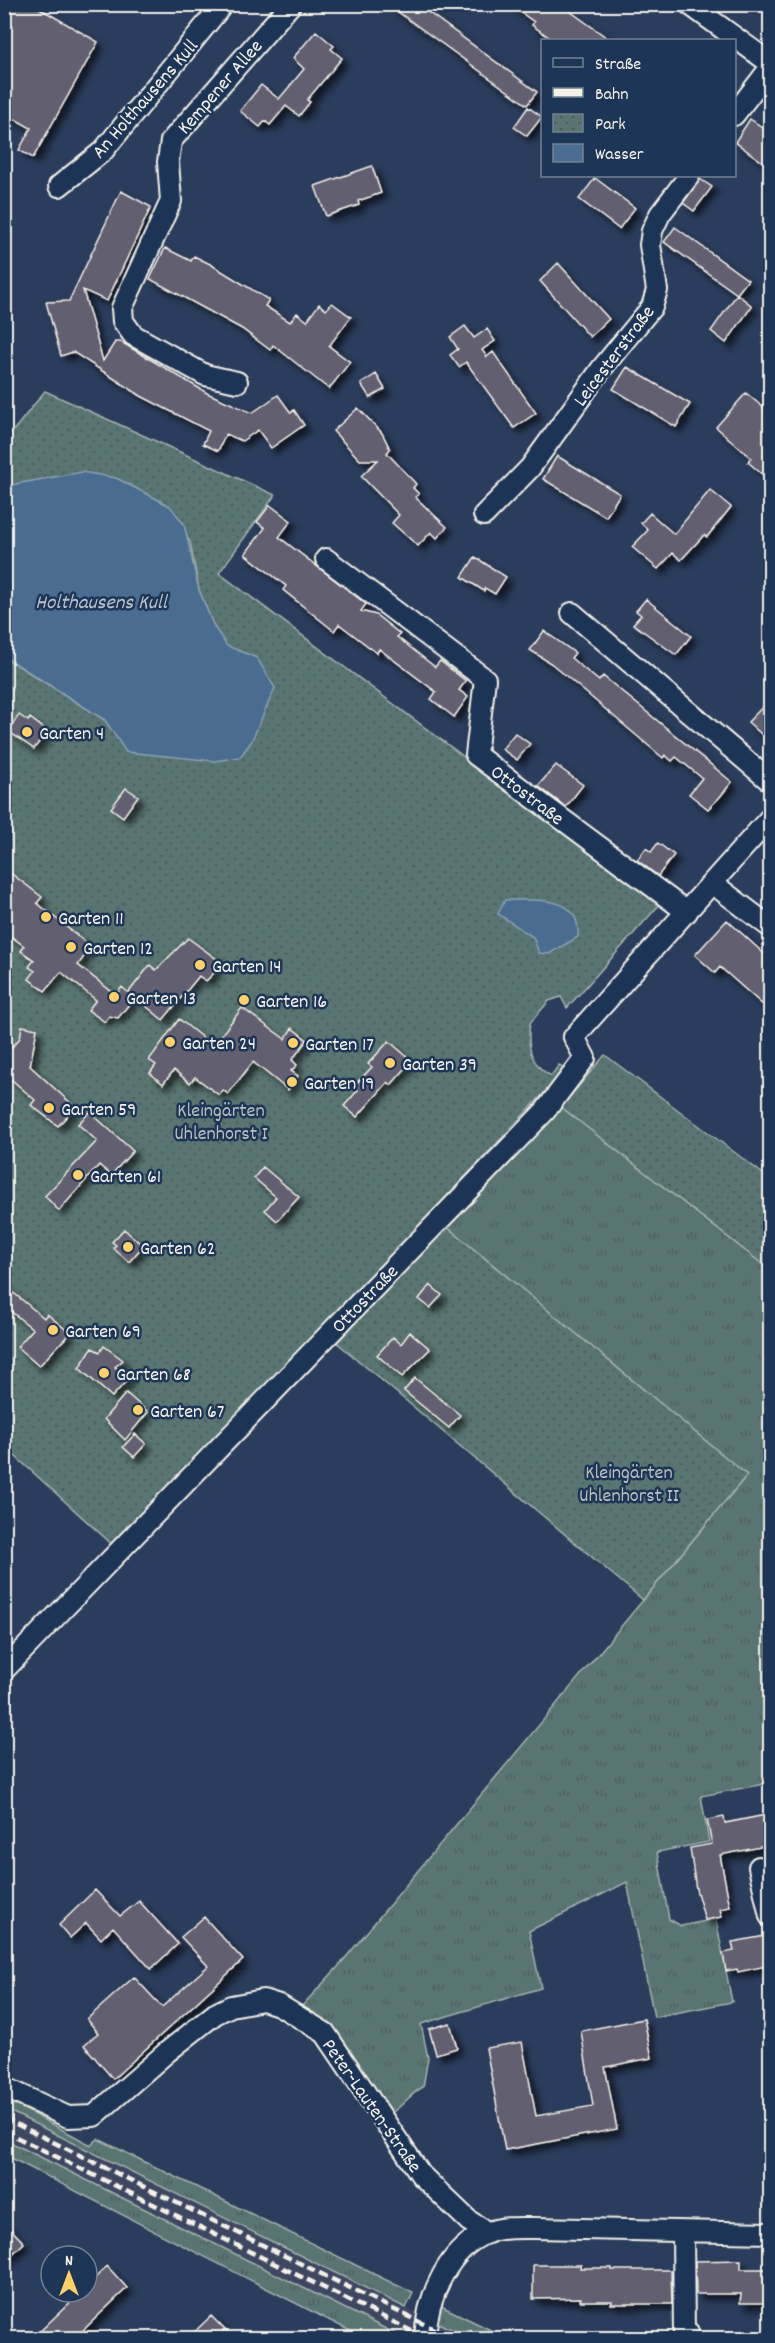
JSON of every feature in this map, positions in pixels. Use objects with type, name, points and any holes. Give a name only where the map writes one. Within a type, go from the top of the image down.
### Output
[{"type":"street","name":"An Holthausens Kull","points":[[59,186],[103,152],[224,4]]},
{"type":"street","name":"Kempener Allee","points":[[237,382],[205,375],[133,335],[123,321],[122,308],[124,299],[171,201],[168,162],[171,141],[291,4]]},
{"type":"street","points":[[689,4],[771,63]]},
{"type":"street","points":[[736,114],[771,68]]},
{"type":"street","name":"Leicesterstraße","points":[[484,515],[530,468],[602,368],[652,307],[657,290],[650,245],[652,231],[660,214],[688,177]]},
{"type":"street","name":"Ottostraße","points":[[326,559],[485,679],[476,755],[687,912]]},
{"type":"street","points":[[572,613],[771,781]]},
{"type":"street","name":"Ottostraße","points":[[4,1670],[545,1111],[585,1058],[574,1037],[771,818]]},
{"type":"street","points":[[712,883],[771,927]]},
{"type":"street","points":[[759,1867],[771,1916]]},
{"type":"street","name":"Peter-Lauten-Straße","points":[[4,2087],[68,2117],[94,2116],[167,2052],[215,2014],[231,2006],[262,2000],[279,2005],[325,2033],[421,2175],[469,2221],[488,2233]]},
{"type":"street","points":[[425,2338],[436,2287],[453,2259],[471,2242],[488,2233],[506,2228],[535,2228],[771,2234]]},
{"type":"street","points":[[683,2233],[685,2334]]},
{"type":"shaded area","points":[[4,2109],[470,2338],[404,2338],[5,2139]]},
{"type":"green space","name":"Kleingärten Uhlenhorst I","points":[[45,391],[275,495],[219,573],[660,904],[567,1008],[561,997],[549,1001],[530,1023],[531,1053],[538,1066],[551,1076],[559,1065],[565,1068],[547,1090],[115,1547],[5,1447],[4,657],[105,720],[127,752],[162,754],[257,658],[226,646],[214,627],[199,590],[190,542],[170,506],[116,478],[5,486],[5,437],[9,436]]},
{"type":"green space","points":[[605,1055],[770,1179],[770,1270],[561,1107]]},
{"type":"green space","points":[[561,1107],[770,1270],[770,1783],[701,1796],[709,1842],[657,1852],[669,1919],[681,1926],[716,1919],[732,2002],[654,2017],[627,1882],[529,1931],[541,1988],[421,2024],[428,2058],[423,2087],[390,2114],[346,2044],[302,2006],[337,1968],[747,1475],[447,1227]]},
{"type":"green space","name":"Kleingärten Uhlenhorst II","points":[[447,1227],[747,1475],[643,1600],[335,1341]]},
{"type":"green space","points":[[5,2099],[91,2145],[98,2139],[413,2293],[406,2308],[5,2109]]},
{"type":"green space","points":[[4,2139],[404,2338],[364,2338],[5,2155]]},
{"type":"green space","points":[[441,2306],[507,2338],[470,2338],[438,2323],[437,2312]]},
{"type":"water","name":"Holthausens Kull","points":[[82,472],[116,478],[170,506],[184,524],[199,590],[214,627],[227,646],[257,658],[275,688],[251,742],[240,757],[215,761],[126,752],[105,720],[5,657],[5,486]]},
{"type":"water","points":[[505,900],[554,902],[564,906],[572,913],[577,923],[578,937],[549,954],[539,953],[533,937],[498,914]]},
{"type":"building","points":[[4,4],[32,4],[98,42],[33,158],[19,150],[31,128],[4,113]]},
{"type":"building","points":[[387,4],[417,4],[537,92],[527,105]]},
{"type":"building","points":[[509,4],[560,4],[609,39],[552,39],[532,25],[534,22]]},
{"type":"building","points":[[316,31],[334,46],[331,49],[342,58],[307,100],[310,102],[299,116],[286,106],[270,125],[265,121],[260,127],[240,111],[261,85],[279,99],[304,69],[293,58]]},
{"type":"building","points":[[528,107],[541,116],[527,136],[514,127]]},
{"type":"building","points":[[750,119],[771,133],[771,168],[736,143]]},
{"type":"building","points":[[372,166],[381,193],[358,201],[359,205],[326,216],[315,186]]},
{"type":"building","points":[[595,178],[635,208],[619,229],[579,199]]},
{"type":"building","points":[[700,179],[712,187],[694,211],[683,203]]},
{"type":"building","points":[[121,191],[151,207],[107,301],[83,290],[103,361],[115,342],[121,342],[207,393],[252,413],[278,395],[291,413],[294,410],[304,425],[271,448],[258,430],[242,441],[226,434],[218,451],[203,444],[209,431],[141,396],[73,352],[61,356],[46,302],[69,301]]},
{"type":"building","points":[[675,227],[748,280],[737,294],[664,242]]},
{"type":"building","points":[[165,248],[191,261],[194,256],[210,264],[269,300],[265,306],[290,322],[297,313],[307,321],[319,304],[326,310],[332,303],[351,317],[329,346],[350,362],[329,389],[273,345],[270,350],[242,329],[150,279]]},
{"type":"building","points":[[558,263],[609,319],[590,337],[540,281]]},
{"type":"building","points":[[737,294],[752,306],[726,343],[711,331]]},
{"type":"building","points":[[465,326],[474,338],[487,329],[495,341],[482,350],[487,357],[493,352],[536,413],[514,428],[466,362],[459,367],[450,355],[458,349],[450,337]]},
{"type":"building","points":[[627,367],[690,404],[676,427],[613,389]]},
{"type":"building","points":[[376,374],[385,389],[370,398],[361,384]]},
{"type":"building","points":[[746,393],[771,414],[771,482],[748,462],[751,458],[716,427]]},
{"type":"building","points":[[358,408],[382,433],[390,449],[387,453],[416,484],[413,488],[419,494],[415,497],[447,527],[437,538],[431,532],[418,546],[392,523],[399,515],[361,476],[378,460],[360,460],[333,431]]},
{"type":"building","points":[[557,456],[620,494],[606,517],[543,479]]},
{"type":"building","points":[[710,490],[731,507],[707,537],[704,535],[681,560],[673,553],[658,569],[632,547],[648,530],[641,523],[650,513],[674,534]]},
{"type":"building","points":[[270,505],[291,521],[279,537],[366,604],[361,611],[376,615],[400,634],[397,637],[435,667],[440,661],[466,681],[459,690],[468,697],[454,717],[431,699],[436,692],[379,649],[377,653],[339,624],[334,631],[283,590],[286,586],[245,554],[265,528],[257,522]]},
{"type":"building","points":[[475,557],[506,577],[495,594],[485,588],[484,591],[462,577]]},
{"type":"building","points":[[646,599],[691,636],[676,655],[633,624],[641,615],[636,611]]},
{"type":"building","points":[[544,631],[575,653],[571,658],[599,681],[603,676],[732,782],[708,809],[689,794],[702,778],[676,757],[672,761],[665,755],[663,758],[552,664],[530,650]]},
{"type":"building","points":[[771,698],[771,743],[748,722]]},
{"type":"building","name":"Garten 4","points":[[19,715],[28,721],[30,718],[47,731],[34,749],[8,731]]},
{"type":"building","points":[[515,733],[530,744],[517,760],[502,749]]},
{"type":"building","points":[[556,765],[583,785],[566,807],[538,786]]},
{"type":"building","points":[[126,788],[138,796],[123,817],[111,808]]},
{"type":"building","points":[[658,843],[674,855],[658,876],[637,860],[646,848],[651,852]]},
{"type":"building","points":[[4,868],[42,897],[37,903],[91,947],[78,965],[116,995],[122,987],[134,998],[118,1018],[109,1016],[105,1022],[88,1010],[96,1000],[61,972],[45,991],[29,979],[35,971],[29,967],[34,960],[21,951],[24,946],[4,931]]},
{"type":"building","points":[[727,920],[771,960],[771,1012],[720,967],[715,973],[695,955]]},
{"type":"building","points":[[188,938],[218,960],[212,968],[216,971],[206,981],[199,976],[163,1020],[129,992],[150,965],[156,970]]},
{"type":"building","points":[[242,1008],[285,1039],[292,1028],[307,1040],[292,1060],[297,1065],[291,1071],[298,1076],[288,1090],[253,1062],[228,1094],[223,1090],[219,1095],[195,1077],[190,1083],[174,1070],[163,1084],[150,1073],[156,1065],[149,1060],[179,1019],[213,1046]]},
{"type":"building","points":[[22,1026],[37,1029],[30,1066],[75,1107],[58,1126],[31,1105],[35,1100],[4,1073],[4,1056],[20,1038]]},
{"type":"building","points":[[389,1041],[412,1061],[391,1085],[388,1082],[357,1117],[344,1106],[358,1090],[354,1086],[372,1067],[368,1064]]},
{"type":"building","name":"Garten 61","points":[[90,1112],[133,1151],[111,1175],[99,1165],[59,1211],[45,1196],[97,1141],[78,1124]]},
{"type":"building","points":[[263,1167],[299,1197],[277,1221],[265,1210],[276,1197],[254,1178]]},
{"type":"building","name":"Garten 62","points":[[124,1229],[143,1246],[129,1262],[113,1248],[116,1245],[112,1242]]},
{"type":"building","points":[[4,1285],[44,1318],[47,1314],[70,1333],[39,1366],[17,1347],[33,1329],[4,1306]]},
{"type":"building","points":[[430,1285],[442,1295],[430,1308],[419,1299]]},
{"type":"building","points":[[410,1332],[430,1349],[402,1377],[377,1355],[393,1337],[401,1344]]},
{"type":"building","name":"Garten 68","points":[[104,1346],[123,1360],[115,1367],[130,1377],[112,1397],[79,1368],[92,1348],[100,1352]]},
{"type":"building","points":[[415,1378],[460,1415],[449,1428],[404,1391]]},
{"type":"building","points":[[126,1393],[148,1412],[125,1440],[104,1419]]},
{"type":"building","points":[[135,1434],[146,1444],[134,1457],[123,1447]]},
{"type":"building","points":[[771,1814],[771,1845],[720,1855],[730,1907],[720,1909],[722,1917],[705,1920],[696,1889],[690,1848],[712,1844],[707,1820],[724,1817],[725,1823]]},
{"type":"building","points":[[95,1890],[120,1916],[139,1901],[178,1944],[151,1969],[113,1927],[101,1939],[86,1923],[70,1938],[59,1925]]},
{"type":"building","points":[[204,1917],[243,1960],[113,2079],[84,2045],[98,2033],[87,2019],[134,1977],[162,2007],[208,1966],[181,1937]]},
{"type":"building","points":[[771,1935],[771,1965],[738,1972],[737,1969],[726,1971],[723,1953],[734,1951],[732,1942]]},
{"type":"building","points":[[644,2019],[652,2058],[605,2067],[617,2129],[505,2150],[486,2048],[522,2042],[536,2116],[593,2106],[581,2031]]},
{"type":"building","points":[[450,2023],[457,2048],[436,2054],[429,2029]]},
{"type":"building","points":[[4,2222],[24,2243],[4,2262]]},
{"type":"building","points":[[741,2260],[741,2269],[771,2269],[771,2303],[740,2303],[741,2294],[696,2294],[695,2261]]},
{"type":"building","points":[[533,2265],[581,2265],[580,2268],[612,2268],[612,2270],[671,2270],[672,2304],[611,2304],[612,2301],[580,2301],[581,2298],[533,2299]]},
{"type":"building","points":[[107,2266],[127,2288],[75,2338],[33,2338],[68,2304],[99,2304],[99,2274]]},
{"type":"building","points":[[211,2316],[233,2338],[188,2338]]},
{"type":"railway","points":[[4,2118],[452,2338]]},
{"type":"railway","points":[[4,2131],[426,2338]]},
{"type":"place","name":"Garten 4","points":[[27,732]]},
{"type":"place","name":"Garten 11","points":[[46,917]]},
{"type":"place","name":"Garten 12","points":[[71,947]]},
{"type":"place","name":"Garten 14","points":[[200,965]]},
{"type":"place","name":"Garten 13","points":[[114,997]]},
{"type":"place","name":"Garten 16","points":[[244,1000]]},
{"type":"place","name":"Garten 24","points":[[170,1042]]},
{"type":"place","name":"Garten 17","points":[[293,1043]]},
{"type":"place","name":"Garten 39","points":[[390,1063]]},
{"type":"place","name":"Garten 19","points":[[292,1082]]},
{"type":"place","name":"Garten 59","points":[[49,1108]]},
{"type":"place","name":"Garten 61","points":[[78,1175]]},
{"type":"place","name":"Garten 62","points":[[128,1247]]},
{"type":"place","name":"Garten 69","points":[[53,1330]]},
{"type":"place","name":"Garten 68","points":[[104,1373]]},
{"type":"place","name":"Garten 67","points":[[138,1410]]}]
